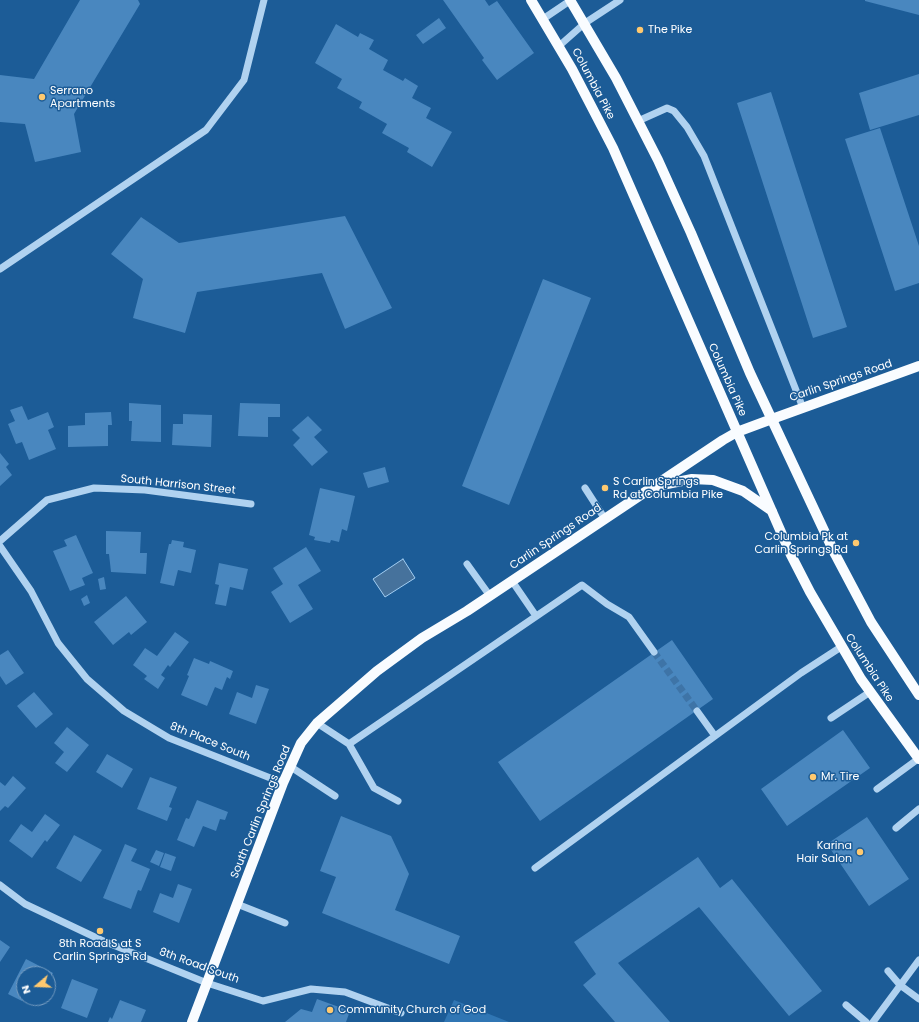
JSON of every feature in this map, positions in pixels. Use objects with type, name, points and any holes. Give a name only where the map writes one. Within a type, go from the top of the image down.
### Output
[{"type":"main road","name":"Columbia Pike","points":[[531,0],[559,46],[613,148],[737,432],[807,586],[841,647],[870,692],[919,759]]},
{"type":"main road","name":"Columbia Pike","points":[[571,0],[638,120],[670,186],[772,419],[846,577],[871,622],[919,695]]},
{"type":"main road","name":"Carlin Springs Road","points":[[467,611],[701,453],[737,432],[919,366]]},
{"type":"main road","points":[[651,487],[692,479],[713,480],[743,491],[772,511]]},
{"type":"main road","name":"South Carlin Springs Road","points":[[192,1022],[284,783],[301,743],[317,723],[377,671],[422,638],[467,611]]},
{"type":"street","points":[[0,269],[206,130],[244,80],[264,0]]},
{"type":"street","points":[[543,19],[571,0]]},
{"type":"street","points":[[559,46],[585,23],[620,0]]},
{"type":"street","points":[[638,120],[667,108],[674,111],[687,127],[704,156],[803,408]]},
{"type":"street","name":"South Harrison Street","points":[[0,540],[47,500],[94,488],[145,490],[251,504]]},
{"type":"street","points":[[585,488],[605,519]]},
{"type":"street","name":"8th Place South","points":[[0,546],[31,591],[58,643],[87,679],[124,711],[169,738],[284,783]]},
{"type":"street","points":[[467,564],[490,596]]},
{"type":"street","points":[[512,581],[536,616]]},
{"type":"street","points":[[348,744],[582,585],[607,604],[629,617],[654,652]]},
{"type":"street","points":[[535,868],[801,673],[841,647]]},
{"type":"street","points":[[831,718],[870,692]]},
{"type":"street","points":[[697,711],[715,736]]},
{"type":"street","points":[[317,723],[348,744],[374,788],[398,801]]},
{"type":"street","points":[[877,789],[919,759]]},
{"type":"street","points":[[291,767],[335,796]]},
{"type":"street","points":[[896,828],[919,809]]},
{"type":"street","name":"8th Road South","points":[[0,885],[25,904],[101,940],[207,983],[264,1001],[311,989],[345,992],[401,1013]]},
{"type":"street","points":[[237,904],[285,923]]},
{"type":"street","points":[[873,1022],[919,960]]},
{"type":"street","points":[[888,972],[900,985],[919,999]]},
{"type":"street","points":[[846,1005],[866,1022]]},
{"type":"shaded area","points":[[403,559],[415,578],[385,597],[373,579]]},
{"type":"shaded area","points":[[454,1000],[509,1022],[444,1022]]},
{"type":"building","name":"Serrano Apartments","points":[[80,0],[138,0],[140,4],[74,114],[81,152],[35,162],[25,124],[0,122],[0,75],[34,79]]},
{"type":"building","points":[[443,0],[485,0],[489,6],[497,1],[534,53],[497,80],[482,60],[484,58]]},
{"type":"building","points":[[919,0],[919,15],[865,1]]},
{"type":"building","points":[[439,18],[446,28],[423,44],[416,35]]},
{"type":"building","points":[[336,24],[358,37],[360,33],[374,40],[369,49],[388,60],[383,70],[403,81],[405,78],[418,86],[412,98],[431,108],[426,118],[452,132],[432,167],[407,152],[409,148],[382,133],[387,124],[359,108],[362,102],[337,88],[342,79],[315,63]]},
{"type":"building","points":[[919,74],[919,115],[870,130],[859,93]]},
{"type":"building","points":[[771,92],[847,327],[813,338],[737,103]]},
{"type":"building","points":[[880,128],[919,246],[919,283],[895,291],[845,139]]},
{"type":"building","points":[[345,216],[392,308],[345,329],[322,273],[197,292],[185,333],[133,318],[143,279],[111,254],[141,217],[179,243]]},
{"type":"building","points":[[543,279],[591,298],[509,505],[462,486]]},
{"type":"building","points":[[129,403],[161,405],[161,442],[131,441],[132,421],[129,421]]},
{"type":"building","points":[[240,403],[280,404],[280,417],[268,417],[268,437],[238,436]]},
{"type":"building","points":[[22,406],[28,420],[48,412],[54,427],[48,430],[56,449],[29,460],[22,442],[16,444],[8,424],[15,421],[10,410]]},
{"type":"building","points":[[111,412],[112,425],[108,425],[108,446],[68,447],[68,426],[85,425],[85,413]]},
{"type":"building","points":[[183,414],[212,415],[211,447],[172,445],[173,424],[183,424]]},
{"type":"building","points":[[308,416],[322,430],[314,437],[328,452],[312,466],[293,445],[300,438],[292,430]]},
{"type":"building","points":[[0,453],[9,464],[6,467],[12,475],[0,486]]},
{"type":"building","points":[[385,467],[389,482],[368,488],[363,473]]},
{"type":"building","points":[[320,488],[355,496],[347,531],[342,529],[339,542],[331,540],[330,543],[314,540],[315,537],[309,535]]},
{"type":"building","points":[[106,531],[141,532],[140,553],[147,553],[146,574],[111,572],[109,554],[106,554]]},
{"type":"building","points":[[76,535],[93,573],[82,578],[85,585],[70,591],[53,551],[67,546],[64,540]]},
{"type":"building","points":[[172,540],[184,542],[183,547],[196,550],[191,573],[178,570],[174,586],[160,583],[169,544],[171,544]]},
{"type":"building","points":[[306,547],[321,571],[298,585],[313,609],[290,623],[271,592],[283,584],[273,568]]},
{"type":"building","points":[[219,563],[248,569],[243,590],[230,587],[226,606],[215,604],[219,585],[215,584]]},
{"type":"building","points":[[104,577],[106,589],[100,590],[98,579]]},
{"type":"building","points":[[87,595],[90,603],[84,606],[81,599]]},
{"type":"building","points":[[126,596],[147,622],[131,635],[129,632],[113,645],[94,622]]},
{"type":"building","points":[[175,632],[189,642],[170,667],[168,665],[161,675],[165,678],[158,689],[144,679],[147,676],[133,665],[145,648],[157,656]]},
{"type":"building","points":[[672,640],[713,699],[540,821],[498,762]]},
{"type":"building","points":[[8,650],[24,673],[6,685],[0,676],[0,655]]},
{"type":"building","points":[[194,658],[209,664],[210,661],[233,671],[230,679],[227,677],[222,690],[215,687],[207,706],[181,695],[189,676],[187,675]]},
{"type":"building","points":[[256,685],[269,689],[256,724],[229,714],[237,692],[252,698]]},
{"type":"building","points":[[34,692],[53,714],[36,728],[17,706]]},
{"type":"building","points":[[67,727],[89,745],[67,772],[55,763],[64,752],[54,743]]},
{"type":"building","points":[[843,730],[870,768],[787,826],[761,789]]},
{"type":"building","points":[[107,754],[133,769],[122,788],[96,772]]},
{"type":"building","points":[[13,776],[26,788],[8,808],[5,806],[0,811],[0,782],[5,786]]},
{"type":"building","points":[[150,777],[177,787],[169,807],[172,808],[167,821],[137,809]]},
{"type":"building","points":[[197,800],[228,812],[225,820],[220,819],[216,831],[203,826],[194,847],[177,840],[186,818],[189,819]]},
{"type":"building","points":[[45,814],[60,825],[47,842],[45,840],[32,858],[9,841],[21,824],[32,832]]},
{"type":"building","points":[[341,816],[391,836],[409,874],[395,910],[460,936],[449,964],[322,913],[336,877],[320,871]]},
{"type":"building","points":[[867,817],[909,879],[869,906],[827,844]]},
{"type":"building","points":[[74,835],[102,850],[81,882],[56,868]]},
{"type":"building","points":[[125,844],[137,849],[131,861],[150,869],[141,891],[138,890],[131,909],[103,898]]},
{"type":"building","points":[[156,850],[164,853],[159,866],[150,862]]},
{"type":"building","points":[[165,853],[176,857],[171,871],[160,867]]},
{"type":"building","points":[[698,857],[720,888],[732,879],[822,991],[789,1016],[699,907],[618,963],[670,1022],[615,1022],[583,985],[596,974],[574,942]]},
{"type":"building","points":[[178,884],[192,889],[179,923],[153,912],[160,893],[173,898]]},
{"type":"building","points":[[0,940],[10,947],[0,962]]},
{"type":"building","points":[[26,959],[40,966],[22,966]]},
{"type":"building","points":[[16,978],[16,998],[8,994]]},
{"type":"building","points":[[72,979],[98,989],[87,1018],[61,1008]]},
{"type":"building","name":"Community Church of God","points":[[317,999],[350,1011],[346,1022],[285,1022],[301,1009],[312,1012]]},
{"type":"building","points":[[120,1000],[146,1010],[141,1022],[108,1022],[110,1017],[112,1019]]},
{"type":"tunnel","points":[[654,652],[697,711]]},
{"type":"place","name":"The Pike","points":[[640,30]]},
{"type":"place","name":"Serrano Apartments","points":[[42,97]]},
{"type":"place","name":"S Carlin Springs Rd at Columbia Pike","points":[[605,488]]},
{"type":"place","name":"Columbia Pk at Carlin Springs Rd","points":[[856,543]]},
{"type":"place","name":"Mr. Tire","points":[[813,777]]},
{"type":"place","name":"Karina Hair Salon","points":[[860,852]]},
{"type":"place","name":"8th Road S at S Carlin Springs Rd","points":[[100,931]]},
{"type":"place","name":"Community Church of God","points":[[330,1010]]}]
